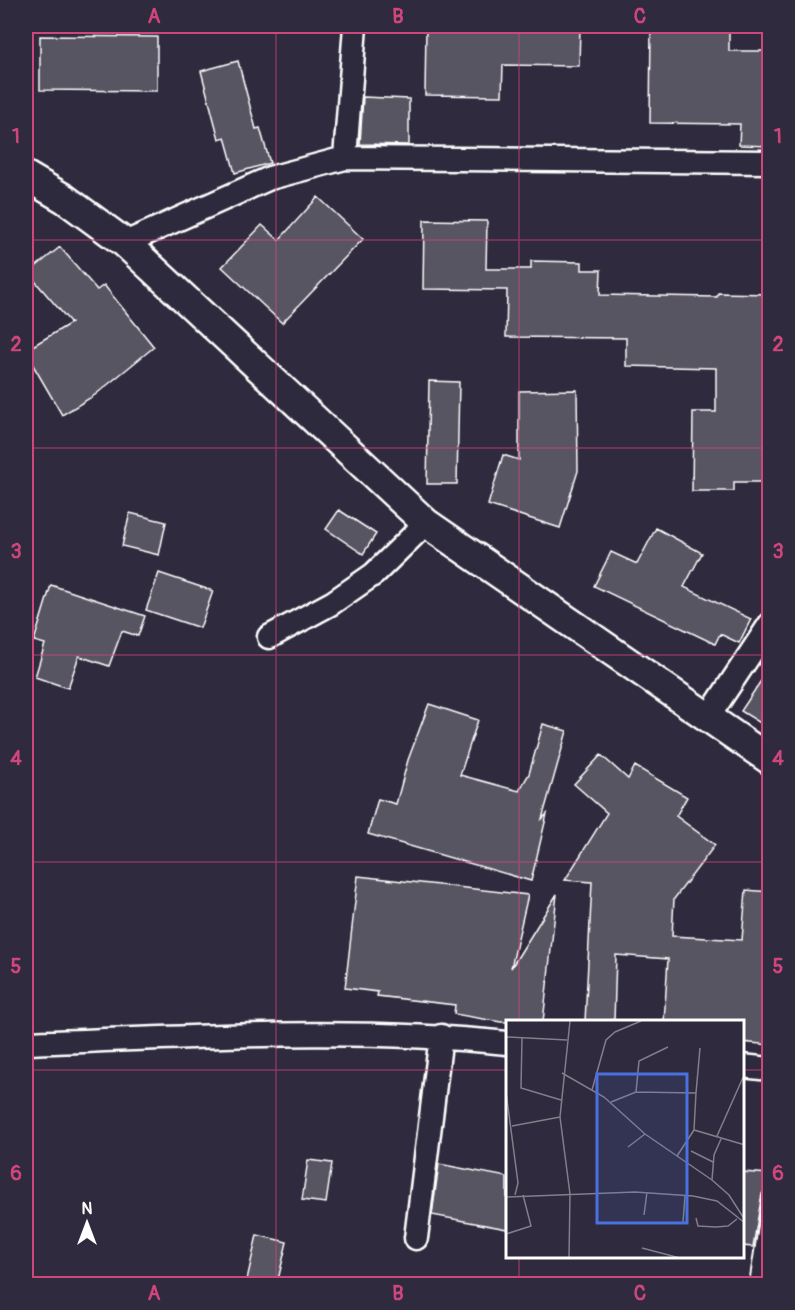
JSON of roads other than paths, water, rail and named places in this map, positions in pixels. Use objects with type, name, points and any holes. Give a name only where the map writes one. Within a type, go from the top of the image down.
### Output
[{"type":"street","points":[[345,158],[355,26]]},
{"type":"street","points":[[125,243],[270,177],[345,158],[770,162]]},
{"type":"street","points":[[26,176],[65,199],[125,243],[426,522],[707,719],[770,760]]},
{"type":"street","points":[[269,637],[332,603],[374,573],[426,522]]},
{"type":"street","points":[[707,719],[770,624]]},
{"type":"street","points":[[26,1043],[334,1034],[441,1036],[506,1042]]},
{"type":"street","points":[[416,1239],[441,1036]]},
{"type":"street","points":[[744,1066],[770,1069]]},
{"type":"lane","points":[[756,1284],[770,1195]]}]
